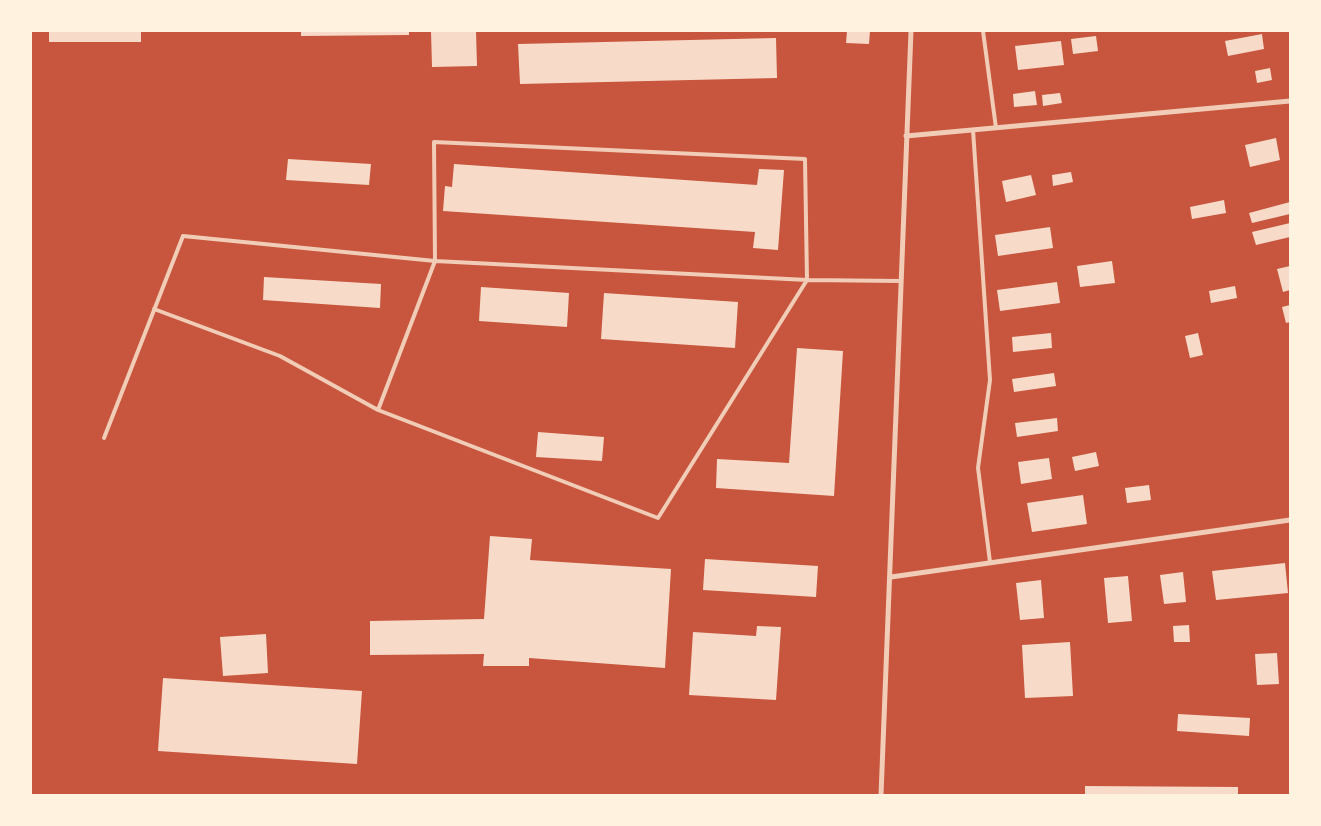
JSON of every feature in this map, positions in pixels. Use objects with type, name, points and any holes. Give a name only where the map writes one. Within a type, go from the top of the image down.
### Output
[{"type":"street","points":[[881,795],[911,31]]},
{"type":"street","points":[[906,136],[1290,101]]},
{"type":"street","points":[[890,577],[1290,520]]},
{"type":"lane","points":[[983,31],[996,128]]},
{"type":"lane","points":[[973,130],[990,380],[978,468],[990,562]]},
{"type":"lane","points":[[154,309],[280,356],[378,410],[658,518],[808,280],[805,159],[434,142],[435,261],[378,410]]},
{"type":"lane","points":[[104,438],[183,236],[435,261],[808,280],[901,281]]},
{"type":"building","points":[[49,31],[141,31],[141,42],[49,42]]},
{"type":"building","points":[[301,31],[409,31],[409,35],[301,36]]},
{"type":"building","points":[[431,31],[476,31],[477,66],[432,67]]},
{"type":"building","points":[[847,31],[870,31],[869,44],[846,43]]},
{"type":"building","points":[[1262,34],[1264,49],[1228,56],[1225,41]]},
{"type":"building","points":[[1096,36],[1098,51],[1073,54],[1071,39]]},
{"type":"building","points":[[776,38],[777,78],[520,84],[518,44]]},
{"type":"building","points":[[1061,41],[1064,65],[1018,70],[1015,46]]},
{"type":"building","points":[[1270,68],[1272,80],[1257,83],[1255,71]]},
{"type":"building","points":[[1035,91],[1037,105],[1014,107],[1013,94]]},
{"type":"building","points":[[1060,93],[1062,103],[1043,106],[1042,95]]},
{"type":"building","points":[[1276,138],[1280,160],[1250,167],[1245,145]]},
{"type":"building","points":[[288,159],[371,164],[369,185],[286,180]]},
{"type":"building","points":[[454,164],[757,185],[759,169],[784,170],[778,250],[753,248],[755,232],[443,211],[445,186],[452,187]]},
{"type":"building","points":[[1071,172],[1073,182],[1053,186],[1052,175]]},
{"type":"building","points":[[1031,175],[1036,195],[1006,202],[1002,181]]},
{"type":"building","points":[[1224,200],[1226,213],[1192,219],[1190,207]]},
{"type":"building","points":[[1290,202],[1290,214],[1252,223],[1249,213]]},
{"type":"building","points":[[1290,223],[1290,237],[1256,245],[1252,232]]},
{"type":"building","points":[[1050,227],[1053,248],[998,256],[995,235]]},
{"type":"building","points":[[1112,261],[1115,283],[1080,287],[1077,266]]},
{"type":"building","points":[[1290,266],[1290,290],[1283,292],[1277,269]]},
{"type":"building","points":[[264,277],[381,284],[380,308],[263,300]]},
{"type":"building","points":[[1057,282],[1060,303],[1000,311],[997,290]]},
{"type":"building","points":[[1235,286],[1237,298],[1211,303],[1209,291]]},
{"type":"building","points":[[481,287],[569,293],[567,327],[479,321]]},
{"type":"building","points":[[604,293],[738,302],[735,348],[601,339]]},
{"type":"building","points":[[1290,305],[1290,322],[1286,323],[1282,307]]},
{"type":"building","points":[[1051,333],[1052,348],[1013,352],[1012,337]]},
{"type":"building","points":[[1198,333],[1203,355],[1190,358],[1185,336]]},
{"type":"building","points":[[797,348],[843,351],[834,496],[716,488],[717,459],[789,463]]},
{"type":"building","points":[[1054,373],[1056,386],[1014,392],[1012,379]]},
{"type":"building","points":[[1057,418],[1058,431],[1017,437],[1015,423]]},
{"type":"building","points":[[538,432],[604,437],[602,461],[536,457]]},
{"type":"building","points":[[1096,452],[1099,466],[1075,471],[1072,457]]},
{"type":"building","points":[[1049,458],[1052,479],[1021,484],[1018,462]]},
{"type":"building","points":[[1149,485],[1151,500],[1127,503],[1125,488]]},
{"type":"building","points":[[1083,495],[1087,524],[1032,532],[1027,503]]},
{"type":"building","points":[[490,536],[532,539],[530,560],[671,569],[665,668],[529,658],[529,666],[483,666],[484,654],[370,655],[370,621],[484,619]]},
{"type":"building","points":[[705,559],[818,566],[816,597],[703,590]]},
{"type":"building","points":[[1285,563],[1288,593],[1216,600],[1212,571]]},
{"type":"building","points":[[1183,572],[1186,602],[1164,604],[1160,575]]},
{"type":"building","points":[[1128,576],[1132,621],[1108,623],[1104,578]]},
{"type":"building","points":[[1041,580],[1044,618],[1020,620],[1016,583]]},
{"type":"building","points":[[1189,625],[1190,642],[1174,642],[1173,626]]},
{"type":"building","points":[[757,626],[781,627],[776,700],[689,695],[693,632],[756,636]]},
{"type":"building","points":[[266,634],[268,673],[223,676],[220,637]]},
{"type":"building","points":[[1070,642],[1073,696],[1025,698],[1022,645]]},
{"type":"building","points":[[1277,653],[1279,684],[1257,685],[1255,654]]},
{"type":"building","points":[[163,678],[362,691],[357,764],[158,751]]},
{"type":"building","points":[[1178,714],[1250,718],[1249,736],[1177,731]]},
{"type":"building","points":[[1085,786],[1238,787],[1238,795],[1085,795]]}]
